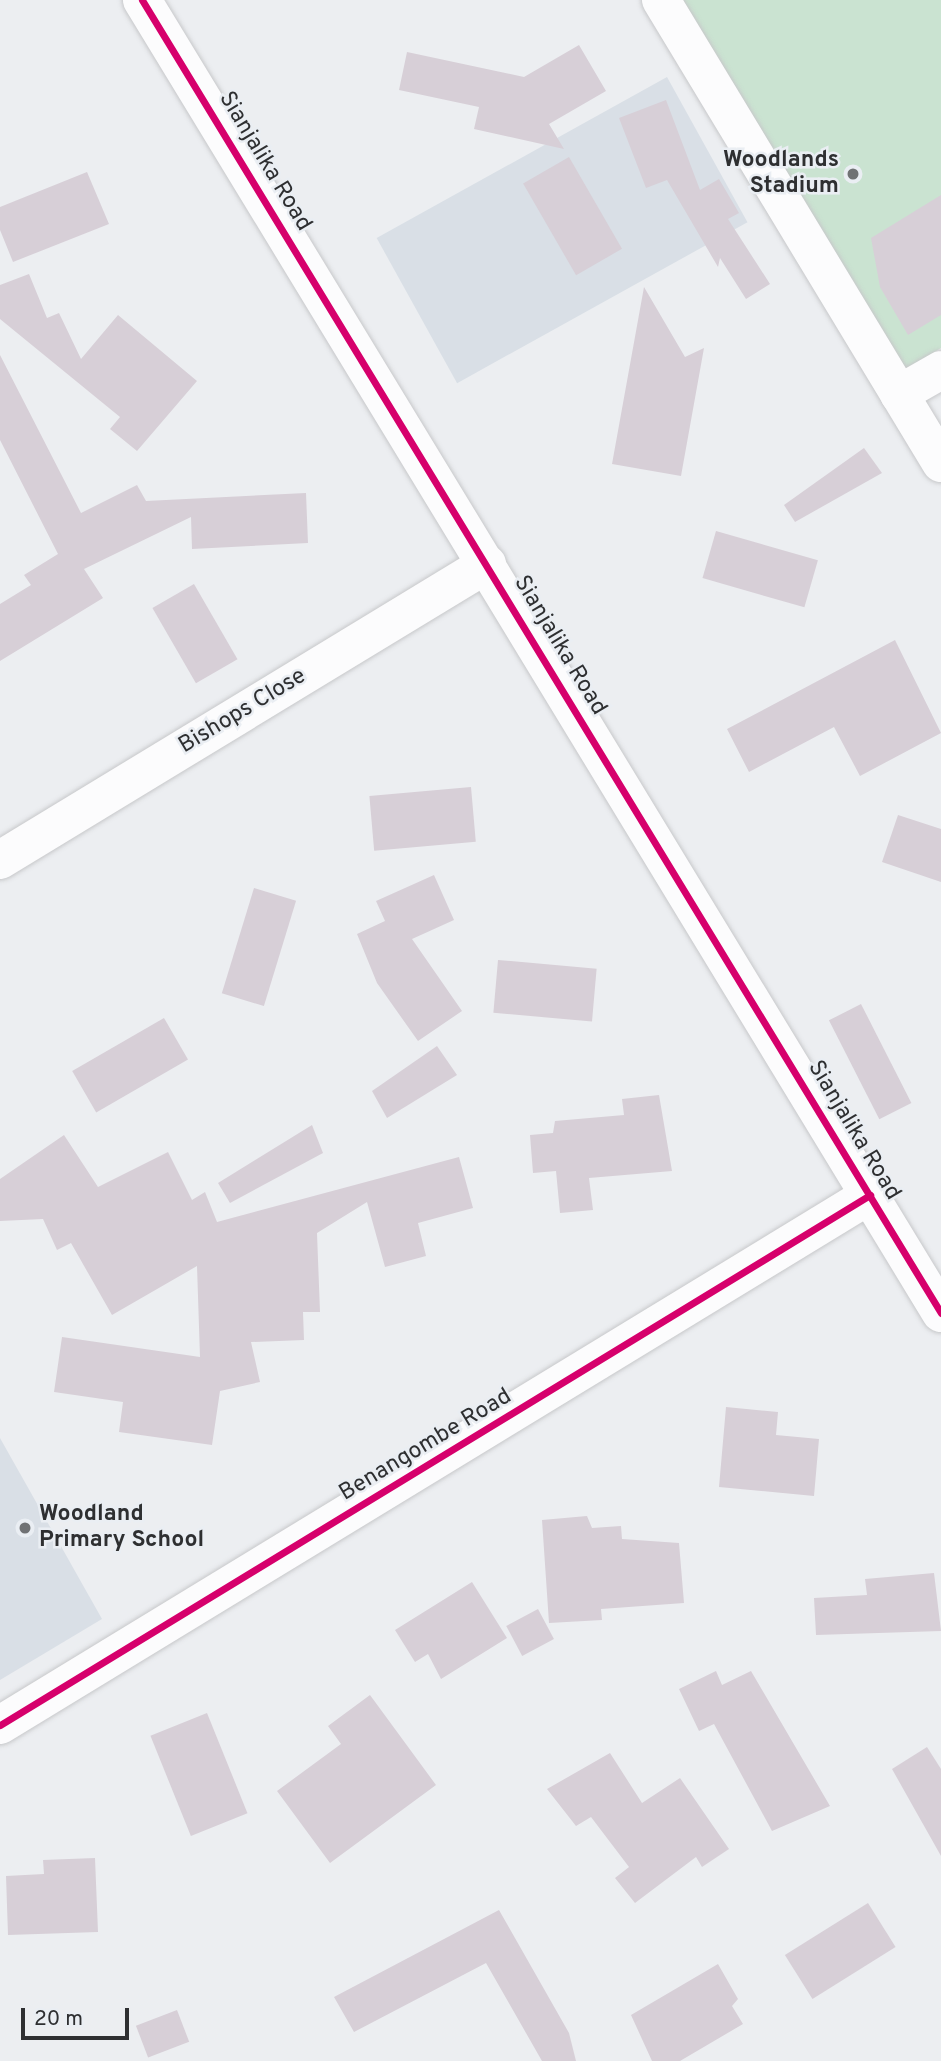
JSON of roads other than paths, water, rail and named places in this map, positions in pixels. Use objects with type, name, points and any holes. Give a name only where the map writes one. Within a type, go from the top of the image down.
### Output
[{"type":"street","name":"Sianjalika Road","points":[[142,0],[941,1313]]},
{"type":"street","points":[[661,0],[941,463]]},
{"type":"street","points":[[899,394],[941,370]]},
{"type":"street","name":"Bishops Close","points":[[0,860],[486,564]]},
{"type":"street","name":"Benangombe Road","points":[[0,1725],[870,1195]]},
{"type":"place","name":"Woodlands Stadium","points":[[853,174]]},
{"type":"place","name":"Woodland Primary School","points":[[25,1528]]}]
